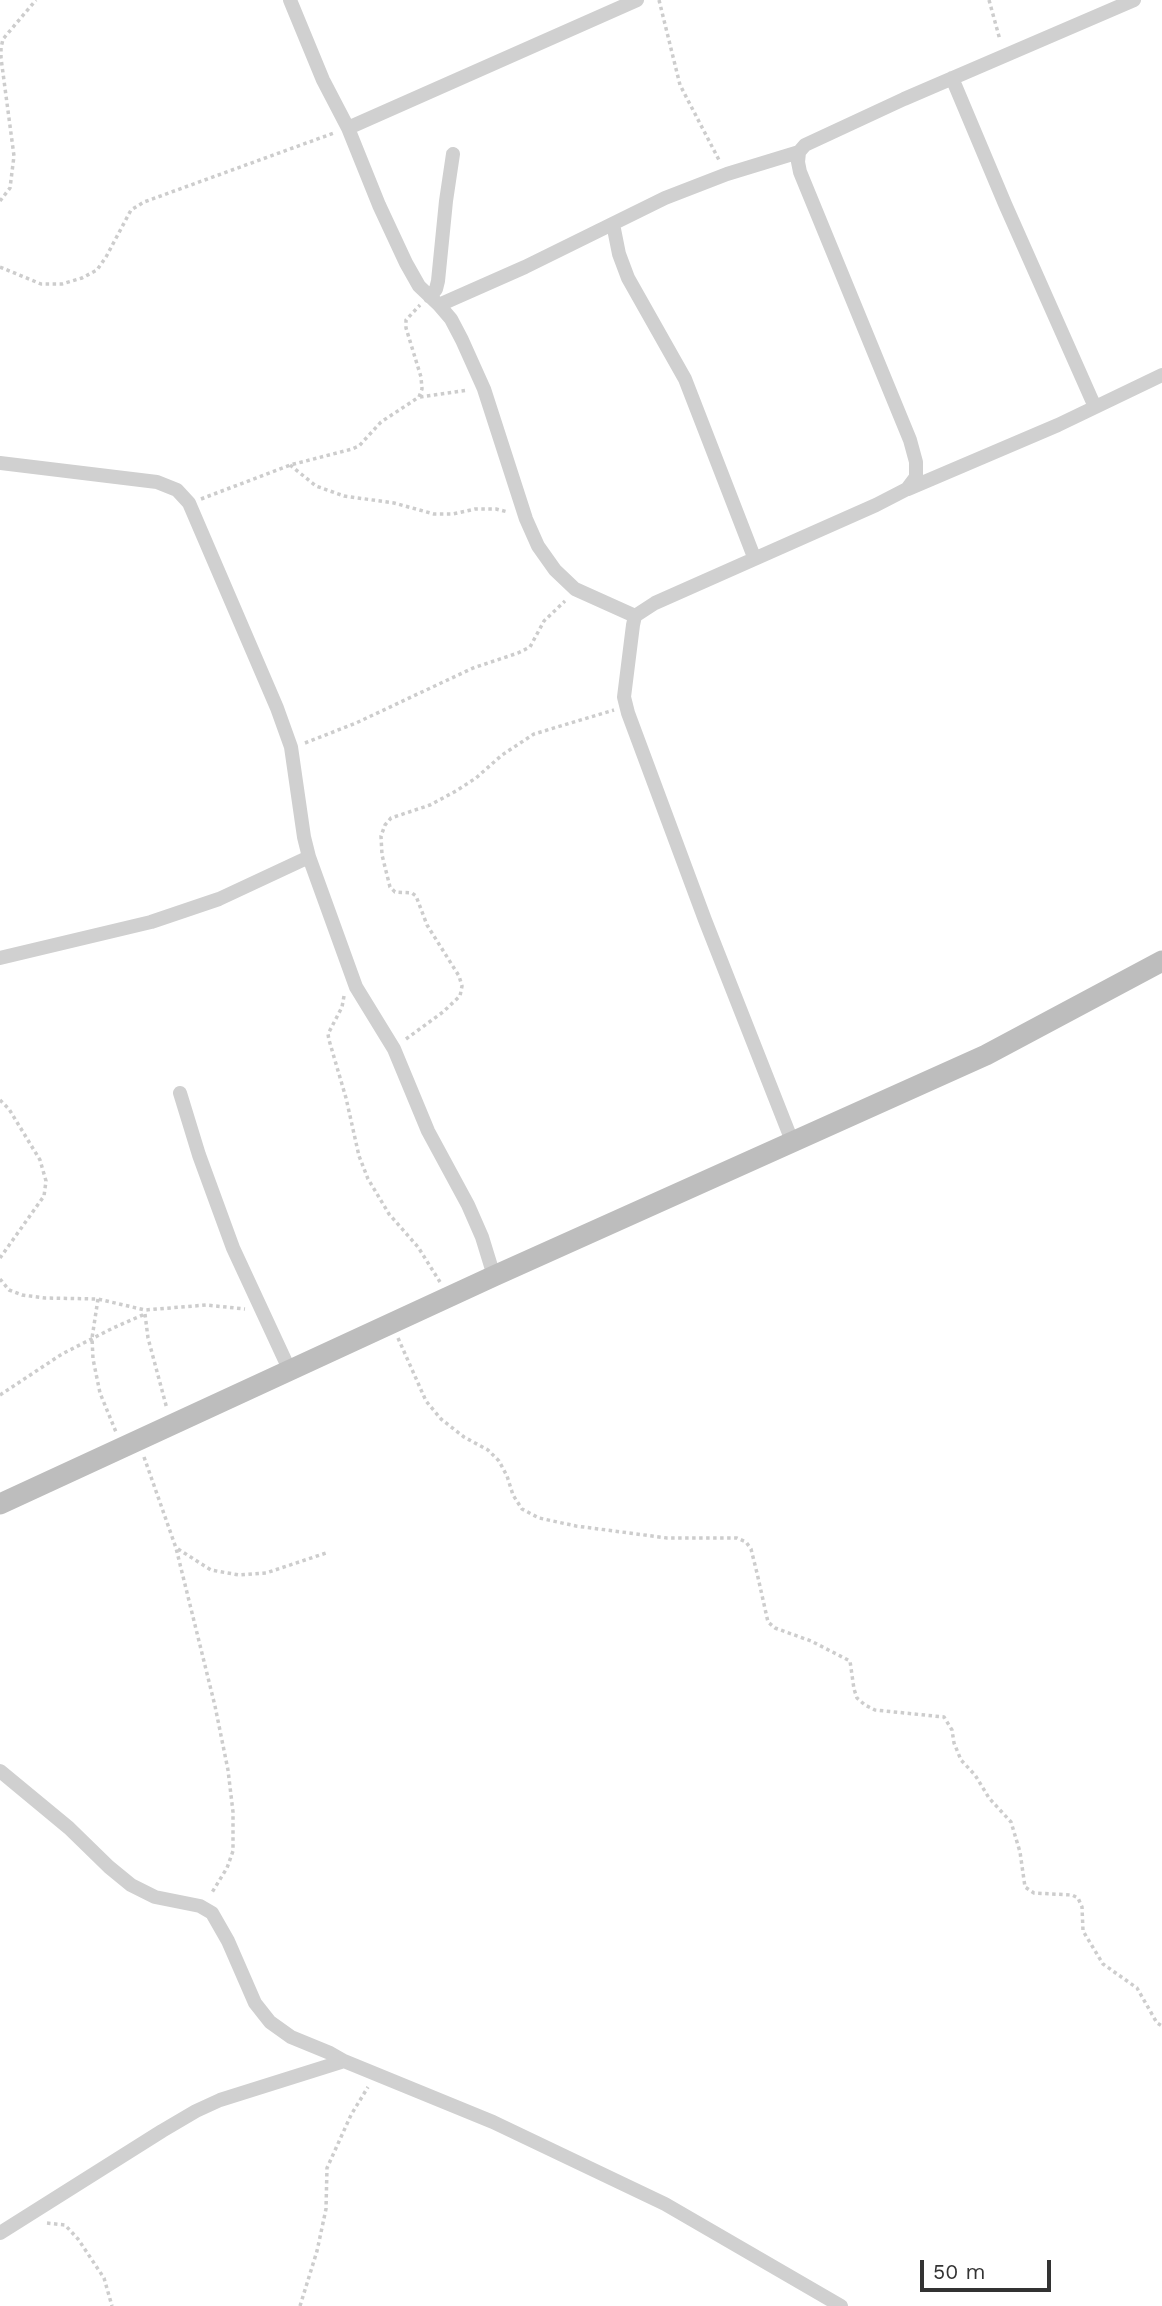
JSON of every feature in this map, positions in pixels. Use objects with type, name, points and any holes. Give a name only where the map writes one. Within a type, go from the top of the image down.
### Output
[{"type":"street","points":[[289,0],[401,251],[419,286],[451,319],[484,389],[526,519],[538,546],[555,570],[575,589],[635,616]]},
{"type":"street","points":[[348,128],[637,0]]},
{"type":"street","points":[[435,301],[525,267],[665,198],[727,174],[799,152],[813,140],[1132,0]]},
{"type":"street","points":[[952,78],[1095,407]]},
{"type":"street","points":[[799,152],[800,172],[910,440],[916,462],[916,477],[907,489]]},
{"type":"street","points":[[435,301],[453,154]]},
{"type":"street","points":[[613,224],[619,254],[628,278],[685,379],[754,557]]},
{"type":"street","points":[[792,1140],[705,919],[626,706],[625,681],[635,616],[655,603],[754,557],[876,505],[1162,375]]},
{"type":"street","points":[[0,463],[157,482],[177,490],[190,503],[291,747],[309,857],[349,970],[356,987],[394,1049],[428,1131],[473,1215],[495,1276]]},
{"type":"street","points":[[0,958],[151,922],[219,899],[309,857]]},
{"type":"street","points":[[0,1504],[792,1140],[986,1055],[1162,961]]},
{"type":"street","points":[[180,1093],[220,1217],[290,1370]]},
{"type":"street","points":[[0,1771],[69,1828],[108,1867],[131,1885],[155,1897],[200,1906],[212,1913],[221,1925],[255,2003],[270,2022],[291,2037],[494,2122],[665,2204],[841,2306]]},
{"type":"street","points":[[0,2233],[208,2105],[344,2061]]},
{"type":"path","points":[[0,201],[10,188],[14,156],[1,48],[7,33],[36,0]]},
{"type":"path","points":[[659,0],[680,85],[699,126],[727,174]]},
{"type":"path","points":[[989,0],[1005,56]]},
{"type":"path","points":[[0,267],[41,284],[62,284],[82,278],[97,270],[131,210],[144,202],[348,128]]},
{"type":"path","points":[[419,397],[422,389],[421,377],[406,320],[412,312],[435,301]]},
{"type":"path","points":[[190,503],[290,465],[359,446],[381,422],[419,397],[484,389]]},
{"type":"path","points":[[290,465],[316,486],[344,496],[394,503],[435,514],[496,509],[526,519]]},
{"type":"path","points":[[291,747],[356,723],[473,668],[530,647],[544,621],[575,589]]},
{"type":"path","points":[[394,1049],[443,1012],[460,996],[463,986],[460,976],[427,925],[416,896],[412,893],[395,892],[390,887],[382,855],[385,825],[391,818],[430,805],[456,791],[534,734],[626,706]]},
{"type":"path","points":[[349,970],[341,1007],[328,1034],[359,1156],[375,1191],[431,1266],[447,1298]]},
{"type":"path","points":[[0,1100],[9,1109],[40,1160],[46,1181],[44,1196],[0,1258]]},
{"type":"path","points":[[0,1279],[9,1290],[22,1295],[98,1299],[145,1312]]},
{"type":"path","points":[[98,1299],[92,1338],[100,1393],[131,1443],[176,1548],[226,1758],[233,1812],[233,1851],[219,1882],[200,1906]]},
{"type":"path","points":[[0,1395],[62,1354],[145,1312],[206,1305],[261,1311]]},
{"type":"path","points":[[145,1312],[157,1377],[173,1424]]},
{"type":"path","points":[[392,1324],[426,1401],[440,1419],[464,1437],[488,1450],[499,1461],[522,1509],[539,1518],[576,1526],[667,1538],[737,1538],[746,1542],[751,1549],[758,1573],[768,1622],[775,1628],[850,1661],[857,1698],[865,1705],[875,1710],[944,1717],[952,1730],[961,1760],[1011,1822],[1020,1852],[1025,1887],[1034,1893],[1072,1895],[1078,1898],[1082,1907],[1083,1931],[1103,1964],[1136,1988],[1157,2023],[1162,2026]]},
{"type":"path","points":[[176,1548],[211,1570],[239,1575],[265,1573],[326,1553]]},
{"type":"path","points":[[300,2306],[317,2251],[326,2209],[327,2168],[351,2115],[377,2073]]},
{"type":"path","points":[[25,2217],[36,2223],[65,2225],[78,2239],[104,2278],[112,2306]]}]
